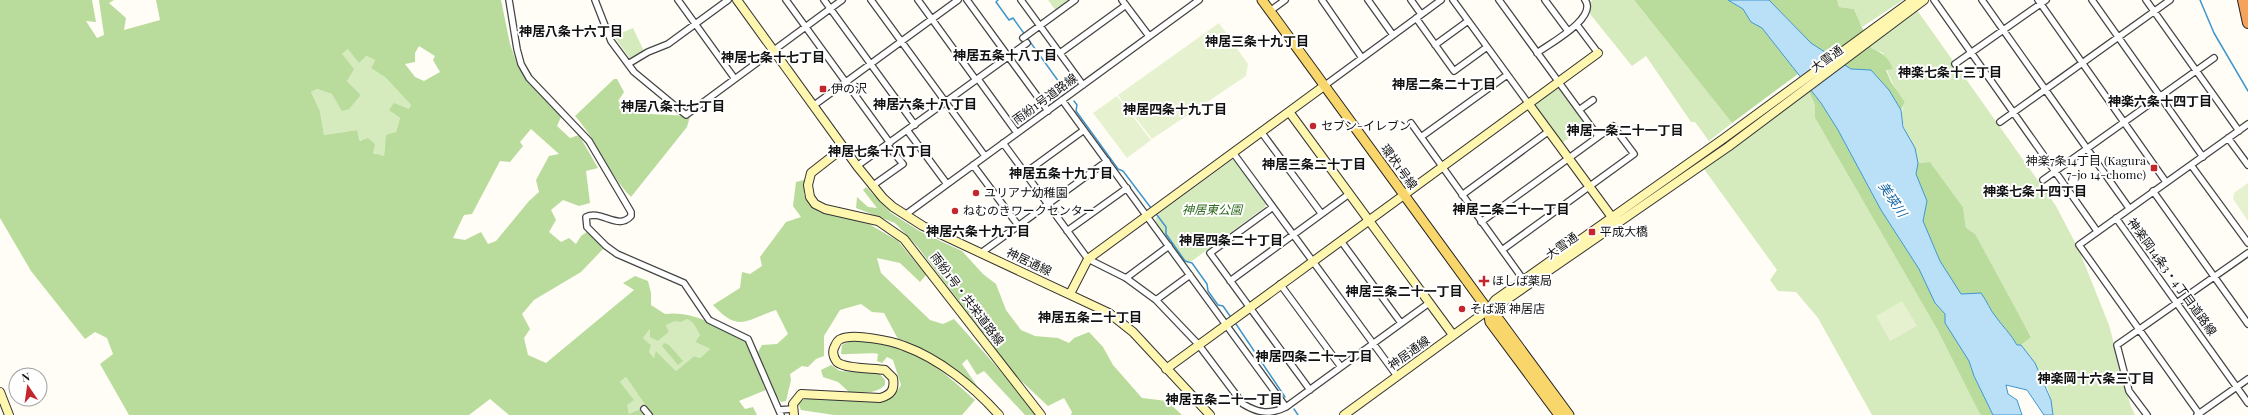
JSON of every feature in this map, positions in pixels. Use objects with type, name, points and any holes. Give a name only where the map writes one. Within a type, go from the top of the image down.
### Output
[{"type":"highway","points":[[2244,0],[2248,23]]},
{"type":"main road","name":"環状1号線","points":[[1262,0],[1488,310],[1497,317],[1569,415]]},
{"type":"main road","name":"環状1号線","points":[[1488,310],[1490,322],[1559,415]]},
{"type":"street","points":[[509,0],[521,64],[529,78],[589,141],[630,212],[631,216],[627,220],[618,222],[591,214],[586,217],[587,227],[617,254],[684,283],[709,320],[748,339],[780,412],[793,412],[796,398],[801,394],[880,398],[888,396],[893,391],[893,378],[885,370],[848,366],[838,363],[834,357],[833,350],[837,342],[842,338],[852,337],[891,342],[918,351],[960,379],[999,415]]},
{"type":"street","points":[[596,0],[611,41],[628,64],[643,81],[686,115],[842,0]]},
{"type":"street","points":[[678,0],[735,78]]},
{"type":"street","points":[[628,64],[648,52],[668,44],[728,0]]},
{"type":"street","name":"神居通線","points":[[737,0],[843,148],[883,198],[905,215],[981,253],[1109,313],[1121,322],[1210,415]]},
{"type":"street","points":[[786,0],[846,82],[903,164],[872,186]]},
{"type":"street","points":[[824,0],[915,125]]},
{"type":"street","points":[[871,0],[985,156]]},
{"type":"street","points":[[918,0],[1017,133]]},
{"type":"street","points":[[813,106],[958,0]]},
{"type":"street","points":[[967,0],[1048,111]]},
{"type":"street","points":[[1021,0],[1083,85]]},
{"type":"street","points":[[1023,38],[1075,0]]},
{"type":"street","name":"雨紛1号道路線","points":[[905,215],[1199,0]]},
{"type":"street","points":[[1270,11],[1285,0]]},
{"type":"street","points":[[1322,0],[1362,58]]},
{"type":"street","points":[[1368,0],[1393,35]]},
{"type":"street","points":[[1410,0],[1421,14]]},
{"type":"street","points":[[1070,294],[1088,259],[1290,113],[1324,86],[1441,0]]},
{"type":"street","points":[[1453,0],[1614,220]]},
{"type":"street","points":[[1499,0],[1598,136]]},
{"type":"street","points":[[1545,0],[1568,31]]},
{"type":"street","points":[[1537,53],[1577,25],[1584,17],[1587,8],[1585,0]]},
{"type":"street","name":"大雪通","points":[[1488,310],[1499,305],[1526,282],[1614,220],[1913,0]]},
{"type":"street","name":"大雪通","points":[[1614,220],[1728,147],[1924,0]]},
{"type":"street","points":[[1935,0],[2097,231]]},
{"type":"street","points":[[1982,0],[2129,208]]},
{"type":"street","points":[[1955,64],[2039,2],[2046,0]]},
{"type":"street","points":[[2092,0],[2203,157]]},
{"type":"street","points":[[2146,0],[2239,130]]},
{"type":"street","points":[[2000,122],[2170,0]]},
{"type":"street","points":[[2039,2],[2166,182]]},
{"type":"street","points":[[1060,53],[1124,3],[1149,36]]},
{"type":"street","points":[[1416,18],[1454,71],[1487,47]]},
{"type":"street","points":[[1435,45],[1468,21]]},
{"type":"street","points":[[1166,369],[1280,284],[1598,53],[1577,25]]},
{"type":"street","points":[[857,166],[1027,43]]},
{"type":"street","points":[[2043,180],[2197,72],[2214,58]]},
{"type":"street","points":[[1421,138],[1507,75]]},
{"type":"street","points":[[1062,100],[1286,407]]},
{"type":"street","points":[[1579,110],[1593,100]]},
{"type":"street","points":[[1290,113],[1453,335]]},
{"type":"street","points":[[1411,123],[1481,222],[1526,282]]},
{"type":"street","name":"神楽岡14条3・4丁目道路線","points":[[2248,124],[2116,218],[2248,403]]},
{"type":"street","points":[[1481,222],[1613,126],[1634,154],[1502,250]]},
{"type":"street","points":[[907,130],[947,184]]},
{"type":"street","points":[[1025,173],[1084,130]]},
{"type":"street","points":[[1462,195],[1549,131]]},
{"type":"street","points":[[1262,133],[1322,213]]},
{"type":"street","points":[[2228,138],[2248,165]]},
{"type":"street","points":[[1003,143],[1088,259],[1126,278],[1156,300],[1198,344],[1243,404],[1261,413],[1278,412],[1286,407],[1429,303]]},
{"type":"street","name":"雨紛1号・共栄道路線","points":[[843,148],[811,173],[808,185],[810,197],[815,204],[825,209],[878,221],[904,239],[1040,415]]},
{"type":"street","points":[[1234,154],[1397,376]]},
{"type":"street","points":[[981,253],[1107,161]]},
{"type":"street","points":[[973,165],[1018,226]]},
{"type":"street","points":[[2191,165],[2248,243]]},
{"type":"street","points":[[1068,231],[1127,188]]},
{"type":"street","points":[[2153,191],[2248,324]]},
{"type":"street","points":[[1230,281],[1349,194]]},
{"type":"street","points":[[1273,207],[1210,254],[1310,390]]},
{"type":"street","points":[[2116,218],[2079,245],[2199,415],[2248,379]]},
{"type":"street","points":[[1341,241],[1402,323]]},
{"type":"street","points":[[1126,278],[1169,246]]},
{"type":"street","points":[[2147,415],[2129,391],[2117,345],[2248,253]]},
{"type":"street","points":[[1156,300],[1190,275]]},
{"type":"street","points":[[1280,284],[1341,368]]},
{"type":"street","name":"神居通線","points":[[1344,415],[1488,310]]},
{"type":"street","points":[[0,392],[9,415]]},
{"type":"street","points":[[644,409],[649,415]]},
{"type":"green space","points":[[0,0],[92,0],[96,22],[86,21],[97,38],[104,35],[99,0],[114,0],[109,3],[126,18],[124,30],[160,20],[156,0],[501,0],[510,44],[518,67],[561,117],[557,126],[570,138],[579,135],[598,168],[586,171],[590,203],[579,206],[563,200],[551,210],[556,220],[549,232],[561,242],[569,238],[576,244],[581,236],[588,231],[604,248],[581,272],[534,300],[522,314],[530,329],[524,338],[528,355],[546,363],[634,290],[623,283],[635,276],[648,281],[651,293],[651,305],[665,314],[675,313],[706,320],[744,339],[766,390],[739,401],[745,409],[753,407],[757,415],[652,415],[626,377],[620,382],[634,400],[627,405],[629,414],[640,409],[643,415],[509,415],[490,399],[469,415],[129,415],[100,364],[113,354],[107,338],[95,332],[85,339],[31,271],[0,218]],"holes":[[[419,46],[435,56],[433,60],[440,72],[424,81],[415,77],[405,64],[415,62],[415,53]],[[348,49],[359,63],[366,56],[375,60],[371,68],[386,78],[411,105],[409,109],[394,103],[389,110],[400,118],[396,132],[386,135],[384,156],[373,153],[375,144],[368,138],[360,141],[357,130],[324,135],[320,111],[311,92],[317,89],[332,94],[342,111],[349,109],[361,95],[347,81],[354,69],[342,54]],[[531,129],[559,154],[549,156],[536,180],[539,192],[529,201],[496,241],[488,244],[481,232],[465,240],[453,238],[464,215],[472,214],[500,161],[510,162],[523,146],[520,142]],[[687,319],[693,323],[700,335],[695,342],[710,349],[700,358],[694,356],[676,371],[656,351],[654,358],[649,352],[651,345],[643,338],[650,329],[650,337],[658,341],[669,332],[666,325],[676,321],[681,322]]]},
{"type":"green space","points":[[1048,0],[1070,0],[1056,11]]},
{"type":"green space","points":[[1592,0],[1634,0],[1732,123],[1709,141],[1695,122],[1691,122],[1646,56],[1632,66],[1590,14],[1590,3]]},
{"type":"green space","points":[[1634,0],[1728,0],[1743,9],[1751,22],[1762,28],[1798,74],[1732,123]]},
{"type":"green space","points":[[1769,0],[1837,0],[1839,7],[1854,9],[1871,48],[1885,56],[1893,69],[1886,70],[1891,82],[1905,102],[1901,110],[1889,90],[1871,70],[1851,69],[1811,43]]},
{"type":"green space","points":[[1837,0],[1903,0],[1862,27],[1854,9],[1839,7]]},
{"type":"green space","points":[[1912,3],[2056,206],[2079,250],[2109,325],[2130,404],[2135,415],[2053,415],[2051,400],[2043,378],[2021,345],[2031,336],[1966,228],[1963,207],[1930,162],[1918,163],[1903,124],[1902,109],[1905,102],[1891,79],[1886,67],[1883,53],[1871,48],[1866,36]]},
{"type":"green space","points":[[1219,23],[1248,64],[1246,76],[1152,139],[1118,95]]},
{"type":"green space","points":[[633,28],[644,51],[630,59],[614,36]]},
{"type":"green space","points":[[348,49],[375,60],[371,68],[386,78],[411,105],[410,109],[389,109],[400,118],[396,132],[385,144],[384,156],[374,153],[366,148],[360,140],[357,130],[324,135],[320,111],[311,92],[317,89],[332,94],[349,108],[361,95],[347,81],[342,54]]},
{"type":"green space","points":[[614,79],[617,79],[624,92],[618,101],[629,111],[635,105],[651,114],[690,116],[687,127],[631,197],[616,178],[590,135],[575,116]]},
{"type":"green space","points":[[1558,82],[1589,124],[1559,145],[1528,103]]},
{"type":"green space","points":[[1805,83],[1815,105],[1815,118],[1937,329],[1981,415],[1872,415],[1818,318],[1796,292],[1778,291],[1770,280],[1777,270],[1704,169],[1720,158],[1714,149]]},
{"type":"green space","points":[[1805,83],[1821,103],[1838,130],[1881,210],[1919,269],[1935,303],[1945,314],[1946,323],[1969,361],[1974,376],[1993,415],[1981,415],[1979,412],[1937,329],[1815,118],[1815,105]]},
{"type":"green space","points":[[1117,96],[1151,140],[1127,158],[1093,113]]},
{"type":"green space","name":"神居東公園","points":[[1232,160],[1235,160],[1266,204],[1265,207],[1192,261],[1185,263],[1155,221],[1158,214]]},
{"type":"green space","points":[[1930,162],[1963,207],[1966,228],[1975,234],[2031,337],[2021,345],[2017,345],[1994,314],[1981,293],[1961,295],[1940,261],[1923,221],[1927,201],[1916,174],[1918,163]]},
{"type":"green space","points":[[804,180],[804,195],[819,212],[869,224],[898,241],[926,275],[920,282],[900,263],[877,258],[881,273],[930,320],[943,324],[954,319],[1040,415],[1025,415],[984,371],[977,375],[967,359],[962,364],[982,393],[936,356],[898,339],[884,313],[872,312],[861,304],[840,310],[824,336],[824,356],[816,359],[808,367],[802,366],[790,374],[791,380],[786,401],[781,402],[774,393],[758,352],[762,345],[777,344],[788,334],[776,310],[750,320],[736,322],[722,314],[713,305],[740,288],[742,272],[750,274],[762,266],[760,257],[786,222],[801,217],[793,206],[796,182]]},
{"type":"green space","points":[[2248,183],[2248,221],[2233,199],[2234,193]]},
{"type":"green space","points":[[866,187],[891,213],[921,232],[962,251],[983,274],[996,284],[1006,310],[1021,330],[1035,336],[1058,338],[1069,343],[1074,338],[1089,332],[1103,347],[1113,365],[1142,398],[1167,401],[1182,415],[1071,415],[1072,412],[1064,398],[1048,406],[1017,377],[917,246],[895,223],[856,208],[857,197],[868,207],[877,208],[863,190]]},
{"type":"green space","points":[[1902,301],[1917,326],[1890,341],[1876,316]]},
{"type":"green space","points":[[687,319],[693,323],[700,335],[695,342],[710,349],[700,358],[694,356],[676,371],[657,352],[654,358],[649,352],[651,345],[643,338],[651,328],[651,333],[658,341],[669,332],[666,325]]},
{"type":"green space","points":[[850,341],[883,344],[912,353],[932,364],[975,400],[962,415],[834,415],[801,410],[798,403],[804,399],[814,397],[839,397],[885,401],[894,396],[901,385],[893,360],[887,357],[882,363],[877,361],[878,354],[876,353],[841,354],[842,345]]},
{"type":"green space","points":[[664,343],[669,345],[683,361],[678,365],[662,346]]},
{"type":"green space","points":[[831,365],[840,371],[879,373],[885,380],[885,385],[873,392],[849,392],[838,382],[823,377],[821,370]]},
{"type":"green space","points":[[626,377],[652,415],[643,415],[640,409],[629,414],[620,382]]},
{"type":"water","name":"美瑛川","points":[[1728,0],[1769,0],[1811,43],[1851,69],[1871,70],[1889,90],[1901,110],[1903,127],[1915,148],[1918,163],[1916,174],[1927,201],[1923,221],[1940,261],[1961,294],[1981,293],[1994,314],[2017,345],[2021,345],[2035,363],[2051,400],[2053,415],[2044,415],[2027,390],[2006,385],[2008,394],[2017,400],[2022,415],[1993,415],[1974,376],[1969,361],[1945,323],[1945,314],[1935,303],[1919,269],[1881,210],[1838,130],[1821,103],[1762,28],[1751,22],[1743,9]]},
{"type":"waterway","points":[[998,0],[996,2],[1009,20],[1013,18],[1064,89]]},
{"type":"waterway","points":[[2200,0],[2214,33],[2248,91]]},
{"type":"waterway","points":[[1074,101],[1077,105],[1076,111],[1118,169],[1123,171],[1151,208]]},
{"type":"waterway","points":[[1157,215],[1166,227],[1166,234],[1185,261],[1192,263],[1207,284],[1208,291],[1218,305],[1223,306],[1230,316]]},
{"type":"waterway","points":[[1236,324],[1285,397]]},
{"type":"waterway","points":[[1294,409],[1298,415]]},
{"type":"place","name":"伊の沢","points":[[823,89]]},
{"type":"place","name":"セブン-イレブン","points":[[1313,126]]},
{"type":"place","name":"神楽7条14丁目 (Kagura 7-jo 14-chome)","points":[[2154,168]]},
{"type":"place","name":"ユリアナ幼稚園","points":[[976,193]]},
{"type":"place","name":"ねむのきワークセンター","points":[[955,211]]},
{"type":"place","name":"平成大橋","points":[[1592,232]]},
{"type":"place","name":"ほしば薬局","points":[[1484,281]]},
{"type":"place","name":"そば源 神居店","points":[[1462,309]]},
{"type":"district","name":"神居八条十六丁目","points":[[571,31]]},
{"type":"district","name":"神居三条十九丁目","points":[[1257,41]]},
{"type":"district","name":"神居五条十八丁目","points":[[1005,55]]},
{"type":"district","name":"神居七条十七丁目","points":[[773,57]]},
{"type":"district","name":"神楽七条十三丁目","points":[[1950,72]]},
{"type":"district","name":"神居二条二十丁目","points":[[1444,84]]},
{"type":"district","name":"神楽六条十四丁目","points":[[2160,101]]},
{"type":"district","name":"神居六条十八丁目","points":[[925,104]]},
{"type":"district","name":"神居八条十七丁目","points":[[673,106]]},
{"type":"district","name":"神居四条十九丁目","points":[[1175,109]]},
{"type":"district","name":"神居一条二十一丁目","points":[[1625,130]]},
{"type":"district","name":"神居七条十八丁目","points":[[880,151]]},
{"type":"district","name":"神居三条二十丁目","points":[[1314,164]]},
{"type":"district","name":"神居五条十九丁目","points":[[1061,173]]},
{"type":"district","name":"神楽七条十四丁目","points":[[2035,191]]},
{"type":"district","name":"神居二条二十一丁目","points":[[1511,209]]},
{"type":"district","name":"神居六条十九丁目","points":[[978,231]]},
{"type":"district","name":"神居四条二十丁目","points":[[1231,240]]},
{"type":"district","name":"神居三条二十一丁目","points":[[1404,291]]},
{"type":"district","name":"神居五条二十丁目","points":[[1090,317]]},
{"type":"district","name":"神居四条二十一丁目","points":[[1314,356]]},
{"type":"district","name":"神楽岡十六条三丁目","points":[[2096,378]]},
{"type":"district","name":"神居五条二十一丁目","points":[[1224,399]]}]
